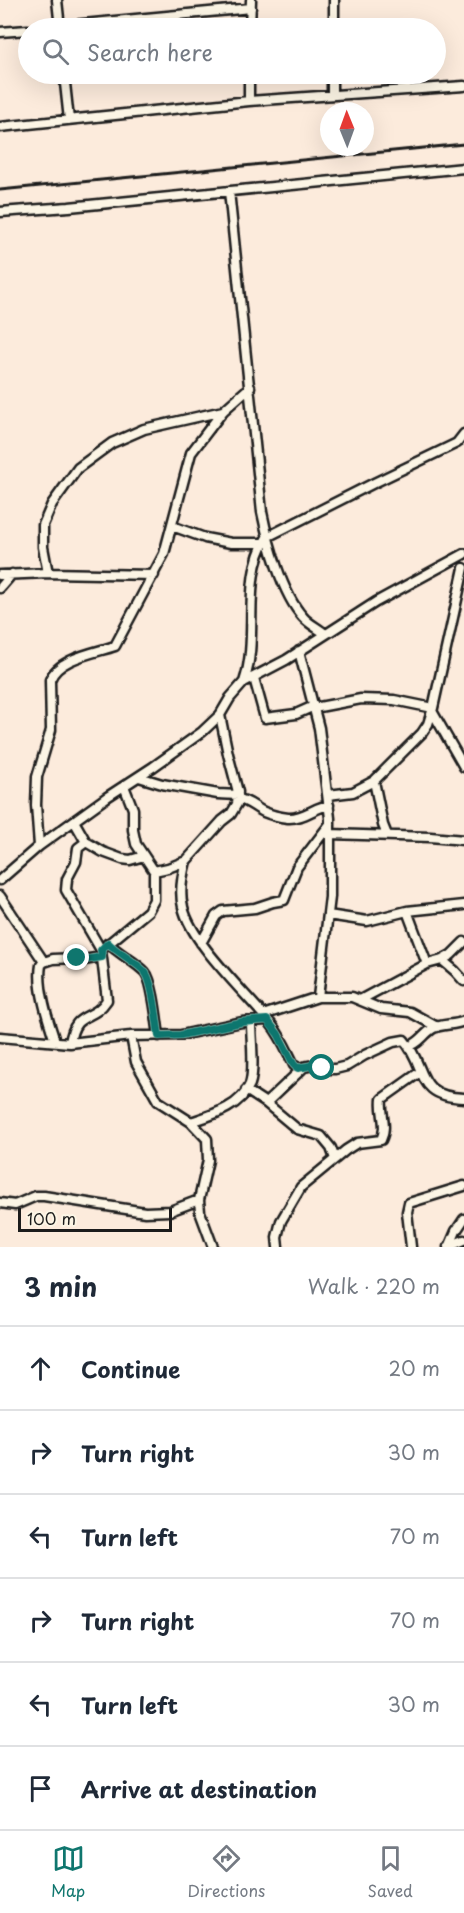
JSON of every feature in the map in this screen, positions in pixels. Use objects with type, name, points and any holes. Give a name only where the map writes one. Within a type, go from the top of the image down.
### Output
[{"type":"street","points":[[57,0],[59,18]]},
{"type":"street","points":[[334,0],[334,18]]},
{"type":"street","points":[[140,18],[251,4]]},
{"type":"street","points":[[0,32],[18,31]]},
{"type":"street","points":[[65,84],[69,120]]},
{"type":"street","points":[[249,84],[249,101]]},
{"type":"street","points":[[332,84],[332,94]]},
{"type":"street","points":[[0,127],[249,101],[464,86]]},
{"type":"street","points":[[0,212],[464,168]]},
{"type":"street","points":[[229,191],[266,540],[294,607],[305,619],[325,634]]},
{"type":"street","points":[[39,846],[36,805],[37,777],[51,730],[50,680],[53,673],[69,661],[115,646],[164,554],[191,453],[223,411],[250,387]]},
{"type":"street","points":[[48,573],[43,546],[44,525],[52,504],[78,468],[112,442],[144,429],[223,411]]},
{"type":"street","points":[[172,526],[205,538],[231,543],[266,540],[374,483],[460,444],[464,434]]},
{"type":"street","points":[[0,880],[39,846],[202,732],[220,715],[230,698],[244,682],[251,655],[251,591],[266,540]]},
{"type":"street","points":[[244,682],[299,651],[376,602],[464,554]]},
{"type":"street","points":[[328,795],[353,792],[374,781],[415,741],[428,724],[464,568]]},
{"type":"street","points":[[0,575],[48,573],[154,575]]},
{"type":"street","points":[[0,588],[12,574]]},
{"type":"street","points":[[299,651],[319,728],[329,805],[328,915],[318,997]]},
{"type":"street","points":[[254,678],[265,718],[296,714],[314,707],[361,699],[394,700],[432,709],[464,767]]},
{"type":"street","points":[[154,871],[186,861],[231,814],[237,804],[238,797],[220,715]]},
{"type":"street","points":[[139,777],[162,784],[238,797],[263,812],[290,818],[307,814],[320,806],[329,805]]},
{"type":"street","points":[[374,781],[382,825],[387,835]]},
{"type":"street","points":[[55,1041],[42,989],[40,969],[44,962],[53,959],[84,960],[101,954],[108,943],[148,911],[154,900],[154,871],[136,844],[133,809],[124,786]]},
{"type":"street","points":[[74,821],[86,842],[113,857],[130,860],[144,856]]},
{"type":"street","points":[[201,943],[216,916],[223,911],[255,908],[284,900],[297,867],[330,824]]},
{"type":"street","points":[[329,834],[464,840]]},
{"type":"street","points":[[70,1043],[72,1029],[76,1023],[98,1011],[107,1000],[101,954],[66,890],[67,879],[76,862],[78,848],[86,842]]},
{"type":"street","points":[[186,861],[181,884],[182,906],[189,925],[201,943],[278,1034],[294,1065],[298,1068],[314,1065],[335,1069],[347,1066],[393,1042],[404,1040],[430,1088],[438,1094],[464,1098]]},
{"type":"street","points":[[0,896],[44,962]]},
{"type":"street","points":[[328,915],[367,921],[406,911],[464,905]]},
{"type":"street","points":[[406,911],[427,964]]},
{"type":"street","points":[[360,1000],[427,964],[451,955],[464,942]]},
{"type":"street","points":[[108,943],[146,973],[159,1036]]},
{"type":"street","points":[[442,960],[460,972],[464,981]]},
{"type":"street","points":[[0,1037],[70,1043],[131,1036],[181,1035],[251,1022],[318,997],[352,997],[381,1009],[410,1012],[437,1026]]},
{"type":"street","points":[[409,1046],[415,1045],[437,1026],[464,1021]]},
{"type":"street","points":[[191,1122],[227,1108],[240,1099],[250,1084],[251,1022]]},
{"type":"street","points":[[131,1036],[136,1062],[158,1101],[191,1122],[207,1139],[209,1150],[199,1200],[200,1212],[213,1247]]},
{"type":"street","points":[[266,1103],[304,1067]]},
{"type":"street","points":[[278,1247],[277,1238],[281,1221],[301,1186],[357,1143],[381,1140],[384,1129],[382,1099],[420,1072]]},
{"type":"street","points":[[246,1090],[266,1103],[297,1130],[321,1136],[331,1148],[335,1159]]},
{"type":"street","points":[[411,1247],[407,1212],[409,1203],[464,1186]]},
{"type":"street","points":[[0,1203],[15,1205],[36,1196],[44,1196],[134,1211],[160,1212],[170,1211],[199,1200]]},
{"type":"street","points":[[449,1246],[464,1219]]},
{"type":"street","points":[[449,1246],[464,1240]]},
{"type":"railway","points":[[0,190],[464,144]]},
{"type":"route","points":[[77,958],[84,960],[102,957],[101,950],[108,943],[146,973],[159,1036],[181,1035],[242,1022],[267,1020],[278,1034],[294,1065],[298,1068],[314,1065],[322,1068]]}]
